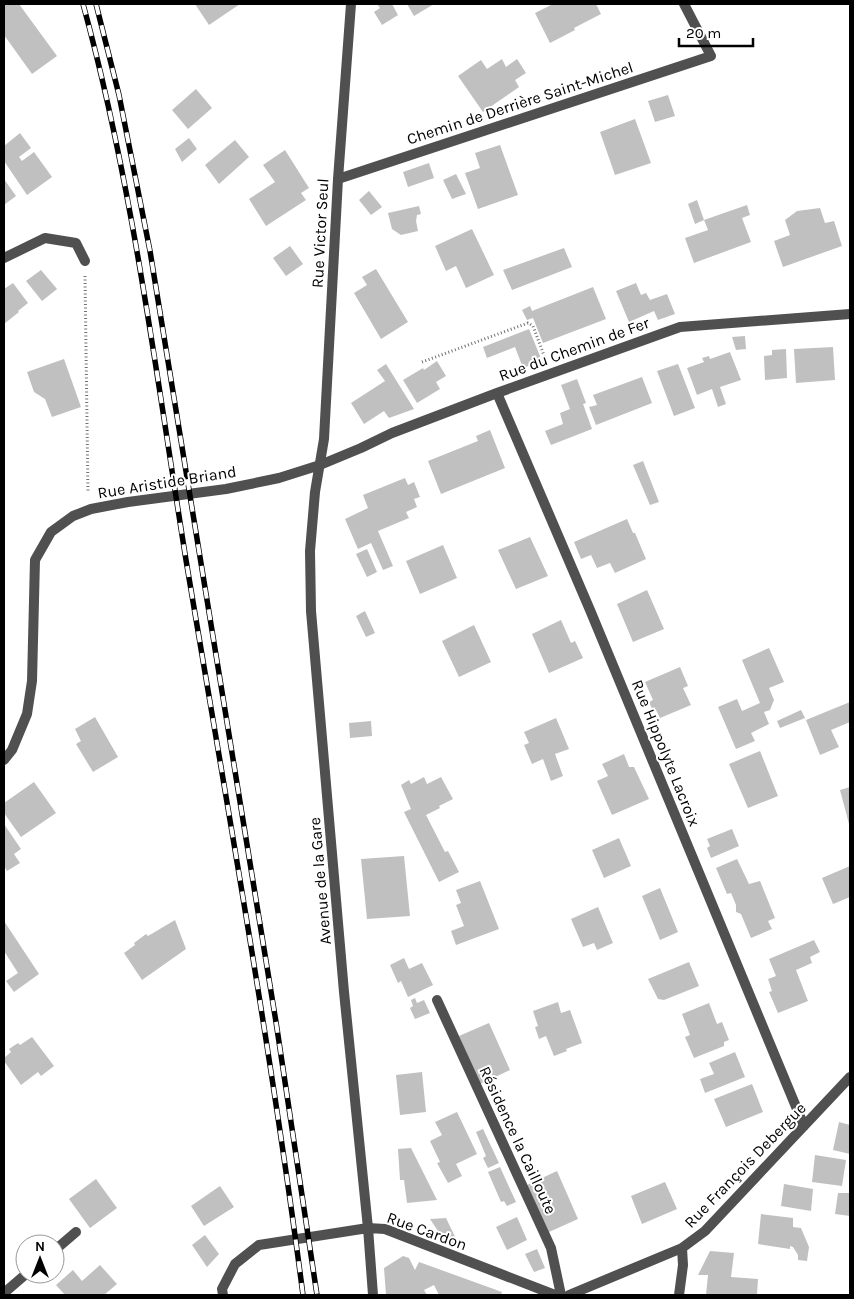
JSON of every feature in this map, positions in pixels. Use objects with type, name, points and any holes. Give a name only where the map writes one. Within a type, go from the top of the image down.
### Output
[{"type":"street","name":"Rue Victor Seul","points":[[320,464],[324,439],[338,179],[351,4]]},
{"type":"street","name":"Chemin de Derrière Saint-Michel","points":[[338,179],[711,56],[684,4]]},
{"type":"street","points":[[4,258],[45,238],[76,243],[85,261]]},
{"type":"street","name":"Rue du Chemin de Fer","points":[[320,464],[361,448],[392,433],[497,393],[680,327],[850,314]]},
{"type":"street","name":"Rue Hippolyte Lacroix","points":[[497,393],[594,619],[804,1126]]},
{"type":"street","name":"Rue Aristide Briand","points":[[4,760],[12,750],[27,714],[32,682],[35,560],[51,532],[73,516],[91,509],[128,502],[226,489],[279,478],[320,464]]},
{"type":"street","name":"Avenue de la Gare","points":[[320,464],[315,492],[310,551],[311,610],[344,992],[373,1295]]},
{"type":"street","name":"Résidence la Cailloute","points":[[437,1000],[551,1248],[561,1295]]},
{"type":"street","name":"Rue François Debergue","points":[[569,1295],[682,1248],[705,1231],[850,1077]]},
{"type":"street","name":"Rue Cardon","points":[[223,1295],[222,1289],[235,1264],[259,1245],[368,1228],[384,1229],[555,1295]]},
{"type":"street","points":[[65,1241],[76,1232]]},
{"type":"street","points":[[679,1295],[683,1265],[682,1248]]},
{"type":"street","points":[[4,1293],[15,1284]]},
{"type":"path","points":[[85,261],[87,489],[91,509]]},
{"type":"path","points":[[422,362],[528,324],[533,326],[551,374]]},
{"type":"building","points":[[4,4],[19,4],[57,56],[32,74],[4,35]]},
{"type":"building","points":[[195,4],[240,4],[209,25]]},
{"type":"building","points":[[377,4],[392,4],[398,15],[382,25],[374,12],[380,8]]},
{"type":"building","points":[[407,4],[434,4],[414,16]]},
{"type":"building","points":[[553,4],[596,4],[601,14],[550,43],[535,13]]},
{"type":"building","points":[[502,59],[506,67],[517,59],[526,73],[515,80],[519,87],[483,112],[458,76],[481,60],[487,69]]},
{"type":"building","points":[[196,89],[212,108],[188,129],[172,110]]},
{"type":"building","points":[[668,95],[675,116],[655,122],[648,101]]},
{"type":"building","points":[[635,119],[651,163],[615,175],[600,132]]},
{"type":"building","points":[[20,133],[31,148],[19,157],[22,161],[34,152],[52,177],[27,195],[4,161],[4,146]]},
{"type":"building","points":[[189,138],[197,149],[182,162],[175,149]]},
{"type":"building","points":[[235,140],[249,157],[219,184],[205,165]]},
{"type":"building","points":[[500,145],[518,195],[478,209],[465,173],[480,168],[475,153]]},
{"type":"building","points":[[285,150],[309,188],[301,193],[306,200],[266,226],[249,199],[275,182],[263,165]]},
{"type":"building","points":[[429,163],[434,178],[408,187],[403,172]]},
{"type":"building","points":[[456,174],[466,194],[452,199],[443,180]]},
{"type":"building","points":[[4,179],[16,196],[4,205]]},
{"type":"building","points":[[369,191],[382,207],[371,215],[359,200]]},
{"type":"building","points":[[697,200],[704,220],[695,224],[688,204]]},
{"type":"building","points":[[747,205],[750,215],[742,218],[751,242],[694,263],[685,238],[708,230],[704,220]]},
{"type":"building","points":[[419,206],[421,214],[417,215],[416,221],[418,231],[401,235],[392,229],[388,213]]},
{"type":"building","points":[[820,208],[825,223],[834,221],[842,246],[783,267],[774,241],[790,235],[785,220],[797,211]]},
{"type":"building","points":[[472,229],[494,275],[466,288],[456,266],[446,271],[435,246]]},
{"type":"building","points":[[290,246],[303,264],[286,276],[273,258]]},
{"type":"building","points":[[564,248],[572,267],[512,290],[503,270]]},
{"type":"building","points":[[376,269],[408,322],[381,339],[354,293],[367,285],[362,277]]},
{"type":"building","points":[[41,270],[57,289],[42,301],[26,281]]},
{"type":"building","points":[[13,283],[28,303],[4,324],[4,289]]},
{"type":"building","points":[[636,283],[641,295],[646,293],[650,300],[667,294],[675,314],[658,320],[654,311],[629,322],[616,291]]},
{"type":"building","points":[[593,287],[606,319],[543,343],[533,318],[527,320],[522,310],[530,306],[532,311]]},
{"type":"building","points":[[529,329],[542,361],[523,368],[515,347],[487,358],[483,347]]},
{"type":"building","points":[[745,336],[746,349],[736,350],[732,337]]},
{"type":"building","points":[[833,347],[835,380],[796,383],[794,349]]},
{"type":"building","points":[[786,349],[787,378],[765,380],[764,356],[772,355],[772,350]]},
{"type":"building","points":[[730,352],[741,380],[720,387],[726,404],[718,407],[712,389],[697,395],[687,368],[704,362],[702,358],[709,356],[710,359]]},
{"type":"building","points":[[64,359],[81,407],[52,417],[45,399],[34,392],[27,372]]},
{"type":"building","points":[[437,361],[446,376],[436,382],[440,389],[417,403],[403,380],[423,368],[424,370]]},
{"type":"building","points":[[386,364],[414,409],[389,418],[384,411],[364,424],[351,403],[385,381],[377,370]]},
{"type":"building","points":[[678,364],[695,408],[674,416],[657,371]]},
{"type":"building","points":[[642,377],[652,403],[596,425],[589,407],[597,405],[593,395]]},
{"type":"building","points":[[577,379],[586,403],[583,404],[592,429],[551,445],[545,431],[563,424],[560,413],[570,409],[561,385]]},
{"type":"building","points":[[490,430],[505,468],[441,494],[428,461],[478,441],[476,436]]},
{"type":"building","points":[[643,461],[659,502],[650,505],[633,465]]},
{"type":"building","points":[[405,478],[408,485],[414,482],[420,497],[414,499],[417,507],[406,512],[409,518],[378,531],[393,566],[383,570],[371,543],[358,549],[345,519],[368,508],[363,495]]},
{"type":"building","points":[[627,519],[646,559],[615,573],[610,563],[597,568],[591,555],[581,559],[574,542]]},
{"type":"building","points":[[530,537],[548,576],[516,589],[498,550]]},
{"type":"building","points":[[443,545],[457,578],[420,594],[406,561]]},
{"type":"building","points":[[367,549],[377,572],[367,577],[356,554]]},
{"type":"building","points":[[647,590],[664,629],[633,642],[617,604]]},
{"type":"building","points":[[365,611],[375,633],[366,637],[356,616]]},
{"type":"building","points":[[561,620],[571,643],[575,641],[583,658],[549,673],[532,634]]},
{"type":"building","points":[[474,625],[491,662],[459,677],[442,641]]},
{"type":"building","points":[[769,648],[784,682],[769,688],[774,700],[770,710],[764,712],[769,724],[751,733],[755,741],[736,749],[718,707],[737,699],[742,711],[760,703],[742,660]]},
{"type":"building","points":[[680,667],[688,686],[683,688],[691,705],[660,718],[656,710],[653,711],[649,702],[653,700],[645,682]]},
{"type":"building","points":[[850,702],[850,722],[831,730],[839,747],[820,755],[806,720]]},
{"type":"building","points":[[801,710],[805,718],[780,728],[777,721]]},
{"type":"building","points":[[95,717],[118,757],[93,772],[76,744],[81,741],[75,729]]},
{"type":"building","points":[[556,718],[569,749],[555,754],[563,776],[551,781],[543,759],[532,764],[524,745],[529,743],[524,732]]},
{"type":"building","points":[[371,721],[372,736],[350,738],[349,723]]},
{"type":"building","points":[[760,751],[778,796],[748,808],[729,764]]},
{"type":"building","points":[[624,754],[629,767],[634,767],[649,799],[612,815],[597,781],[608,776],[602,764]]},
{"type":"building","points":[[424,777],[427,784],[441,777],[453,799],[426,815],[445,852],[448,851],[459,872],[439,882],[404,812],[411,809],[401,785],[409,780],[411,784]]},
{"type":"building","points":[[34,782],[56,813],[21,837],[4,813],[4,803]]},
{"type":"building","points":[[850,787],[850,824],[849,824],[840,790]]},
{"type":"building","points":[[4,824],[21,849],[14,854],[20,863],[7,871],[4,866]]},
{"type":"building","points":[[732,829],[739,846],[711,858],[707,848],[710,846],[707,839]]},
{"type":"building","points":[[619,838],[631,866],[604,878],[592,850]]},
{"type":"building","points":[[404,856],[410,916],[367,919],[361,859]]},
{"type":"building","points":[[737,859],[749,884],[760,881],[775,918],[768,921],[772,929],[751,938],[741,914],[736,912],[736,905],[731,893],[727,894],[716,868]]},
{"type":"building","points":[[850,866],[850,897],[833,904],[822,878]]},
{"type":"building","points":[[480,881],[499,929],[456,945],[451,931],[464,926],[456,905],[461,903],[456,890]]},
{"type":"building","points":[[660,888],[678,932],[660,940],[642,896]]},
{"type":"building","points":[[598,907],[613,943],[597,950],[594,943],[583,947],[571,919]]},
{"type":"building","points":[[175,920],[186,949],[142,980],[124,953],[146,934],[148,936]]},
{"type":"building","points":[[4,921],[39,974],[14,992],[6,981],[18,973],[4,951]]},
{"type":"building","points":[[814,940],[820,952],[810,957],[812,963],[796,970],[808,1001],[778,1013],[769,992],[772,991],[768,979],[776,976],[769,959]]},
{"type":"building","points":[[404,958],[409,969],[422,963],[433,985],[408,997],[401,981],[398,983],[390,965]]},
{"type":"building","points":[[689,962],[699,986],[664,1000],[658,999],[648,979]]},
{"type":"building","points":[[415,998],[417,1003],[424,1000],[430,1013],[415,1019],[410,1008],[413,1006],[411,1000]]},
{"type":"building","points":[[558,1002],[561,1013],[570,1010],[582,1043],[554,1056],[546,1036],[539,1039],[535,1027],[538,1026],[533,1011]]},
{"type":"building","points":[[709,1003],[717,1024],[722,1022],[729,1040],[724,1042],[724,1046],[694,1058],[685,1037],[690,1035],[682,1014]]},
{"type":"building","points":[[489,1023],[510,1070],[480,1084],[459,1036]]},
{"type":"building","points":[[32,1037],[54,1066],[41,1076],[38,1072],[21,1085],[4,1061],[4,1058],[11,1052],[9,1049],[18,1043],[20,1045]]},
{"type":"building","points":[[735,1052],[745,1077],[705,1093],[700,1079],[714,1074],[709,1063]]},
{"type":"building","points":[[422,1072],[426,1112],[400,1115],[396,1075]]},
{"type":"building","points":[[752,1084],[763,1112],[726,1127],[714,1099]]},
{"type":"building","points":[[457,1112],[477,1154],[456,1164],[462,1176],[448,1183],[437,1163],[440,1162],[430,1141],[442,1135],[435,1122]]},
{"type":"building","points":[[839,1122],[850,1125],[850,1154],[833,1150]]},
{"type":"building","points":[[483,1129],[499,1163],[488,1168],[483,1158],[486,1156],[476,1132]]},
{"type":"building","points":[[411,1148],[437,1200],[407,1203],[404,1180],[400,1180],[398,1149]]},
{"type":"building","points":[[815,1155],[846,1160],[842,1186],[812,1182]]},
{"type":"building","points":[[500,1167],[516,1202],[507,1206],[504,1201],[501,1202],[488,1172]]},
{"type":"building","points":[[557,1171],[578,1219],[549,1232],[527,1185]]},
{"type":"building","points":[[96,1179],[117,1208],[90,1228],[69,1199]]},
{"type":"building","points":[[665,1182],[677,1209],[642,1224],[631,1196]]},
{"type":"building","points":[[784,1184],[813,1189],[811,1211],[781,1206]]},
{"type":"building","points":[[220,1186],[234,1207],[204,1226],[191,1206]]},
{"type":"building","points":[[838,1193],[850,1193],[850,1216],[835,1214]]},
{"type":"building","points":[[761,1214],[793,1218],[793,1227],[801,1228],[809,1247],[807,1261],[798,1260],[798,1255],[793,1247],[790,1246],[790,1249],[758,1244]]},
{"type":"building","points":[[517,1217],[527,1240],[507,1250],[496,1227]]},
{"type":"building","points":[[446,1218],[459,1245],[444,1240],[430,1219]]},
{"type":"building","points":[[205,1235],[219,1254],[207,1267],[192,1245]]},
{"type":"building","points":[[537,1249],[545,1268],[534,1272],[525,1254]]},
{"type":"building","points":[[710,1251],[734,1253],[731,1277],[758,1279],[757,1295],[706,1295],[708,1275],[698,1275]]},
{"type":"building","points":[[403,1256],[409,1258],[415,1270],[419,1262],[502,1292],[501,1295],[439,1295],[434,1285],[424,1290],[427,1295],[386,1295],[384,1268]]},
{"type":"building","points":[[100,1265],[117,1284],[104,1295],[65,1295],[56,1285],[65,1284],[65,1277],[73,1270],[82,1281]]},
{"type":"railway","points":[[83,4],[116,142],[142,280],[186,560],[263,1019],[303,1295]]},
{"type":"railway","points":[[96,4],[119,95],[150,251],[276,1022],[317,1295]]}]
